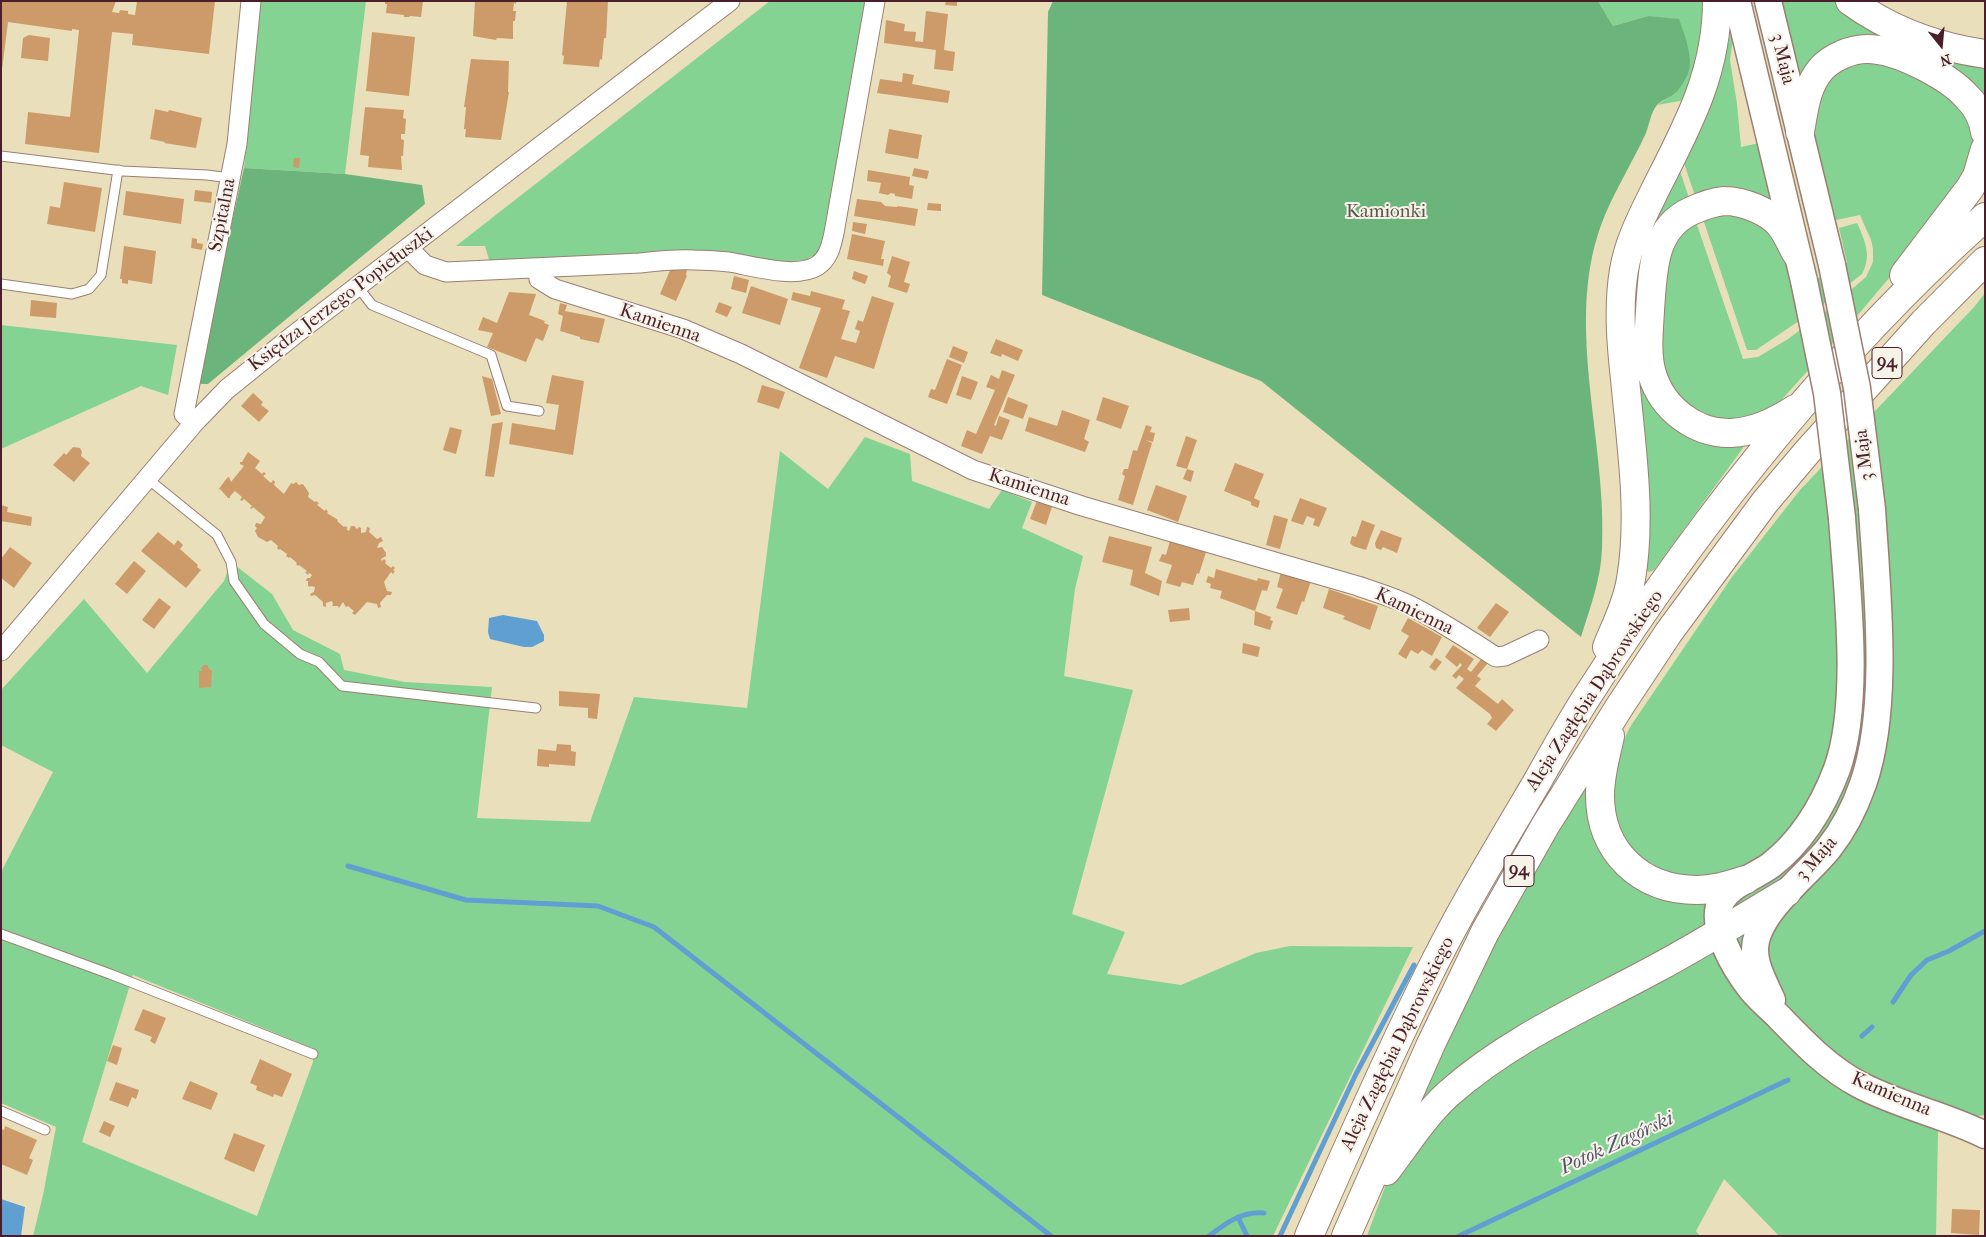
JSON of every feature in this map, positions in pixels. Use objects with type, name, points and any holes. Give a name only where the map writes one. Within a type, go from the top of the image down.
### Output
[{"type":"main road","points":[[1590,693],[1631,579],[1636,521],[1621,325],[1625,265],[1628,250],[1637,227],[1694,112],[1706,79],[1716,35],[1717,1]]},
{"type":"main road","name":"3 Maja","points":[[1720,931],[1717,922],[1719,906],[1725,896],[1745,880],[1770,866],[1798,838],[1823,801],[1838,767],[1848,710],[1850,658],[1842,518],[1827,392],[1804,281],[1737,1]]},
{"type":"main road","name":"3 Maja","points":[[1768,1],[1832,265],[1857,388],[1872,509],[1879,653],[1877,712],[1870,761],[1852,810],[1838,836],[1811,869],[1787,892]]},
{"type":"main road","points":[[1850,1],[1883,22],[1920,38],[1952,48],[1985,54]]},
{"type":"main road","points":[[1800,132],[1806,95],[1823,68],[1833,59],[1850,52],[1866,49],[1895,54],[1920,65],[1957,86],[1978,111],[1985,132]]},
{"type":"main road","points":[[1859,342],[1900,280],[1970,188],[1977,176],[1985,149]]},
{"type":"main road","points":[[1796,253],[1781,226],[1760,211],[1747,205],[1733,201],[1719,202],[1708,204],[1684,214],[1674,222],[1664,235],[1655,257],[1652,272],[1648,348],[1652,375],[1661,393],[1681,416],[1713,432],[1743,431],[1778,418],[1805,403]]},
{"type":"main road","name":"Aleja Zagłębia Dąbrowskiego","points":[[1309,1236],[1426,981],[1492,858],[1590,693],[1680,561],[1748,472],[1805,403],[1859,342],[1950,249],[1985,217]]},
{"type":"main road","name":"Aleja Zagłębia Dąbrowskiego","points":[[1346,1236],[1431,1044],[1485,932],[1545,826],[1620,706],[1669,632],[1765,502],[1808,451],[1924,322],[1985,260]]},
{"type":"main road","points":[[1620,706],[1602,770],[1600,795],[1607,834],[1619,855],[1634,870],[1654,882],[1682,889],[1721,888],[1745,880]]},
{"type":"main road","points":[[1359,1206],[1432,1111],[1471,1076],[1504,1051],[1551,1022],[1658,968],[1787,892]]},
{"type":"main road","name":"Kamienna","points":[[1778,1016],[1756,961],[1755,949],[1756,938],[1761,926],[1787,892]]},
{"type":"main road","name":"Kamienna","points":[[1720,931],[1735,966],[1751,990],[1804,1043],[1847,1077],[1862,1086],[1903,1103],[1978,1127]]},
{"type":"street","name":"Szpitalna","points":[[194,423],[184,414],[237,144],[251,1]]},
{"type":"street","name":"Księdza Jerzego Popiełuszki","points":[[1,651],[194,423],[248,370],[730,1]]},
{"type":"street","points":[[408,248],[425,265],[446,272],[539,269],[640,263],[669,259],[726,262],[786,271],[803,271],[816,266],[824,260],[830,250],[834,233],[875,1]]},
{"type":"street","name":"Kamienna","points":[[539,269],[539,278],[555,289],[683,329],[725,347],[973,470],[1082,506],[1367,589],[1408,605],[1496,657],[1506,656],[1538,640]]},
{"type":"lane","points":[[1,156],[118,170],[230,178]]},
{"type":"lane","points":[[1,284],[72,294],[89,289],[101,275],[118,170]]},
{"type":"lane","points":[[358,287],[372,305],[491,355],[507,406],[539,411]]},
{"type":"lane","points":[[148,479],[217,535],[231,562],[234,581],[264,624],[300,654],[319,662],[342,686],[536,708]]},
{"type":"lane","points":[[1,934],[110,974],[313,1054]]},
{"type":"lane","points":[[1,1111],[45,1130]]},
{"type":"green space","points":[[261,1],[366,1],[345,174],[244,168]]},
{"type":"green space","points":[[770,1],[867,1],[825,237],[819,252],[806,260],[790,262],[730,256],[490,263],[485,246],[456,246]]},
{"type":"green space","name":"Kamionki","points":[[1053,1],[1598,1],[1613,26],[1648,16],[1679,19],[1689,53],[1690,68],[1688,74],[1677,91],[1659,104],[1653,111],[1646,133],[1605,215],[1592,255],[1587,296],[1586,338],[1599,465],[1602,549],[1597,582],[1581,637],[1261,381],[1042,295],[1048,12]]},
{"type":"green space","points":[[1598,1],[1708,1],[1691,99],[1657,105],[1676,93],[1648,16],[1613,26]]},
{"type":"green space","points":[[1778,1],[1837,1],[1985,62],[1985,105],[1881,43],[1801,83]]},
{"type":"green space","points":[[1730,36],[1733,38],[1730,60],[1741,147],[1759,143],[1778,209],[1696,199],[1682,157],[1725,56]]},
{"type":"green space","points":[[1880,61],[1945,90],[1976,129],[1972,163],[1906,258],[1776,406],[1766,414],[1724,424],[1687,409],[1659,366],[1667,248],[1695,219],[1743,359],[1758,357],[1788,339],[1825,312],[1866,277],[1873,262],[1871,240],[1860,215],[1831,221],[1817,160],[1814,117],[1818,97],[1827,80],[1842,66]]},
{"type":"green space","points":[[1678,165],[1690,201],[1673,213],[1645,382],[1741,444],[1743,448],[1654,570],[1649,572],[1645,569],[1630,338],[1636,261]]},
{"type":"green space","points":[[244,168],[345,174],[422,185],[425,204],[208,384],[201,384],[197,380]]},
{"type":"green space","points":[[1738,213],[1774,232],[1795,283],[1791,284],[1793,291],[1847,263],[1839,228],[1857,223],[1865,242],[1867,254],[1867,261],[1862,274],[1821,306],[1756,350],[1747,350],[1702,216]]},
{"type":"green space","points":[[1985,293],[1985,1115],[1978,1116],[1934,1111],[1938,1133],[1936,1236],[1779,1236],[1724,1179],[1696,1231],[1700,1236],[1367,1236],[1409,1121],[1494,941],[1579,789],[1605,781],[1630,727],[1732,577],[1800,490],[1975,306]]},
{"type":"green space","points":[[1,325],[177,345],[168,395],[141,386],[1,449]]},
{"type":"green space","points":[[865,437],[910,454],[912,481],[989,509],[1002,490],[1032,502],[1022,528],[1083,556],[1075,589],[1064,676],[1133,690],[1072,914],[1125,932],[1107,974],[1181,985],[1256,953],[1290,946],[1413,947],[1273,1236],[33,1236],[56,1127],[1,1103],[1,872],[53,772],[1,745],[1,690],[84,599],[147,673],[224,581],[231,562],[272,594],[293,630],[340,654],[344,670],[405,682],[492,687],[477,818],[590,822],[634,697],[747,708],[780,451],[828,489]],"holes":[[[133,975],[312,1048],[313,1062],[257,1216],[82,1142]]]},
{"type":"water","points":[[503,615],[537,621],[544,635],[544,641],[532,647],[524,647],[490,639],[488,632],[489,618]]},
{"type":"water","points":[[1,1199],[25,1207],[21,1236],[1,1236]]},
{"type":"building","points":[[1,1],[116,1],[112,12],[128,11],[128,14],[135,15],[137,1],[215,1],[209,54],[132,45],[133,34],[112,32],[99,153],[25,144],[28,112],[70,117],[79,30],[72,29],[72,31],[8,22],[1,77]]},
{"type":"building","points":[[385,1],[423,1],[421,17],[404,17],[404,15],[386,13],[387,4],[385,4]]},
{"type":"building","points":[[475,1],[516,1],[513,11],[516,11],[515,21],[513,21],[513,39],[497,38],[496,40],[473,36]]},
{"type":"building","points":[[567,1],[608,1],[606,38],[604,38],[602,60],[600,59],[599,67],[563,64],[564,56],[562,55]]},
{"type":"building","points":[[946,1],[957,1],[957,6],[945,5]]},
{"type":"building","points":[[926,11],[948,14],[944,50],[955,52],[953,71],[934,69],[936,50],[884,43],[886,20],[905,24],[904,31],[916,32],[915,41],[923,42]]},
{"type":"building","points":[[372,32],[415,37],[409,96],[366,91]]},
{"type":"building","points":[[29,35],[50,38],[48,61],[21,58],[23,38]]},
{"type":"building","points":[[471,59],[509,61],[509,92],[501,140],[465,137],[466,107],[464,107]]},
{"type":"building","points":[[903,73],[914,75],[912,84],[950,91],[948,103],[877,93],[880,79],[902,82]]},
{"type":"building","points":[[365,107],[404,110],[403,118],[406,119],[405,134],[401,134],[401,139],[404,140],[403,156],[401,156],[402,170],[368,167],[369,156],[360,155]]},
{"type":"building","points":[[155,109],[168,112],[169,110],[202,118],[196,148],[150,139]]},
{"type":"building","points":[[889,129],[922,135],[918,159],[885,153]]},
{"type":"building","points":[[294,158],[300,158],[299,168],[293,167]]},
{"type":"building","points":[[914,168],[929,171],[927,179],[912,176]]},
{"type":"building","points":[[868,170],[910,177],[909,185],[914,186],[912,199],[895,196],[895,194],[891,193],[888,195],[879,193],[881,183],[867,181]]},
{"type":"building","points":[[64,182],[102,188],[95,232],[47,224],[50,206],[60,208]]},
{"type":"building","points":[[195,190],[212,192],[211,203],[194,201]]},
{"type":"building","points":[[126,191],[184,199],[181,224],[123,215]]},
{"type":"building","points":[[857,199],[881,202],[885,206],[918,209],[915,226],[854,216]]},
{"type":"building","points":[[928,203],[941,204],[941,211],[927,210]]},
{"type":"building","points":[[853,222],[867,224],[865,234],[852,231]]},
{"type":"building","points":[[852,234],[885,241],[881,259],[884,259],[883,266],[847,259]]},
{"type":"building","points":[[192,238],[197,239],[197,243],[203,244],[202,250],[191,248]]},
{"type":"building","points":[[124,246],[156,251],[152,284],[128,280],[128,284],[122,283],[122,279],[120,279]]},
{"type":"building","points":[[892,256],[910,262],[904,282],[910,284],[907,293],[888,287],[891,276],[887,273]]},
{"type":"building","points":[[671,268],[687,270],[687,276],[676,301],[660,294]]},
{"type":"building","points":[[854,271],[868,276],[865,284],[852,279]]},
{"type":"building","points":[[734,276],[749,280],[746,293],[731,289]]},
{"type":"building","points":[[751,286],[788,299],[780,325],[742,313]]},
{"type":"building","points":[[811,291],[845,300],[842,309],[850,311],[841,339],[856,343],[860,331],[855,329],[858,320],[863,322],[872,296],[894,303],[874,369],[835,356],[827,378],[799,368],[821,308],[791,300],[793,292],[810,296]]},
{"type":"building","points":[[509,292],[536,294],[529,315],[545,321],[544,323],[549,325],[543,341],[536,338],[526,362],[487,347],[493,333],[478,330],[483,317],[497,323]]},
{"type":"building","points":[[31,300],[57,303],[56,318],[30,316]]},
{"type":"building","points":[[719,302],[732,307],[727,317],[715,312]]},
{"type":"building","points":[[560,303],[567,305],[565,311],[605,319],[599,343],[580,339],[580,337],[560,331],[563,316],[558,314]]},
{"type":"building","points":[[996,339],[1023,350],[1018,361],[1002,354],[1001,357],[990,353]]},
{"type":"building","points":[[953,346],[968,352],[964,363],[949,357]]},
{"type":"building","points":[[947,359],[962,365],[947,404],[928,397],[931,389],[935,390]]},
{"type":"building","points":[[1002,370],[1015,375],[994,425],[996,426],[999,416],[1010,420],[1002,440],[990,436],[982,454],[961,446],[967,430],[976,434],[995,390],[986,387],[991,375],[999,379]]},
{"type":"building","points":[[552,375],[584,381],[573,455],[509,444],[512,423],[555,430],[559,405],[546,403]]},
{"type":"building","points":[[482,376],[492,379],[501,414],[491,416]]},
{"type":"building","points":[[962,376],[978,382],[971,400],[956,395]]},
{"type":"building","points":[[762,385],[785,392],[779,409],[757,402]]},
{"type":"building","points":[[253,393],[263,402],[261,405],[269,411],[259,422],[241,406]]},
{"type":"building","points":[[1008,397],[1028,405],[1023,419],[1003,412]]},
{"type":"building","points":[[1103,397],[1129,406],[1121,429],[1096,420]]},
{"type":"building","points":[[1062,410],[1090,420],[1084,439],[1089,442],[1085,452],[1025,431],[1029,417],[1057,426]]},
{"type":"building","points":[[503,422],[494,477],[485,476],[492,424]]},
{"type":"building","points":[[1146,425],[1152,427],[1150,432],[1155,433],[1153,442],[1146,440],[1152,443],[1133,505],[1118,500],[1125,476],[1122,474],[1124,469],[1128,469],[1133,450],[1137,451]]},
{"type":"building","points":[[450,427],[462,430],[456,454],[443,450]]},
{"type":"building","points":[[1186,436],[1197,440],[1187,469],[1176,466]]},
{"type":"building","points":[[73,447],[80,448],[81,456],[90,463],[74,482],[53,465],[64,453],[66,455]]},
{"type":"building","points":[[248,452],[260,461],[255,468],[262,474],[264,472],[266,474],[263,476],[271,483],[273,480],[275,482],[274,485],[284,494],[291,483],[303,484],[309,493],[308,497],[319,503],[317,505],[325,511],[326,509],[327,513],[338,520],[344,527],[348,528],[346,529],[349,531],[351,526],[357,529],[359,527],[361,528],[361,533],[366,532],[367,527],[370,528],[369,532],[377,539],[381,537],[383,541],[379,543],[377,548],[382,547],[386,556],[381,559],[382,561],[384,559],[385,563],[391,568],[393,566],[395,571],[393,574],[391,572],[384,582],[387,591],[392,592],[391,595],[387,595],[380,603],[381,607],[378,608],[377,604],[367,602],[355,615],[352,613],[354,611],[348,606],[346,607],[343,602],[339,608],[338,606],[332,606],[332,601],[326,603],[326,607],[323,606],[323,602],[315,595],[311,596],[310,594],[314,592],[315,587],[308,586],[308,581],[306,581],[312,575],[309,573],[308,575],[305,572],[307,571],[298,566],[290,557],[286,556],[287,554],[279,550],[278,546],[271,540],[267,542],[258,537],[255,531],[257,528],[255,526],[256,523],[261,524],[265,517],[253,507],[252,509],[250,508],[252,506],[244,499],[240,500],[242,497],[235,491],[228,498],[220,489],[218,490],[227,478],[229,477],[231,482],[244,466],[240,462],[242,462]]},
{"type":"building","points":[[1235,463],[1264,474],[1254,498],[1260,501],[1258,508],[1251,505],[1251,502],[1224,491]]},
{"type":"building","points":[[1187,469],[1194,471],[1191,482],[1183,479]]},
{"type":"building","points":[[1156,485],[1187,496],[1178,522],[1147,510]]},
{"type":"building","points":[[1038,498],[1053,504],[1046,525],[1030,519]]},
{"type":"building","points":[[1300,498],[1327,508],[1319,527],[1313,525],[1315,519],[1307,516],[1303,525],[1291,521]]},
{"type":"building","points":[[1,505],[8,507],[7,512],[32,517],[31,526],[1,521]]},
{"type":"building","points":[[1274,515],[1288,519],[1280,549],[1266,545]]},
{"type":"building","points":[[1362,520],[1375,525],[1366,550],[1353,546],[1350,543],[1352,536],[1356,537]]},
{"type":"building","points":[[1381,530],[1402,538],[1397,553],[1383,547],[1381,550],[1376,548],[1375,543]]},
{"type":"building","points":[[158,532],[174,545],[178,540],[183,545],[180,549],[201,570],[186,588],[141,551]]},
{"type":"building","points":[[1109,536],[1152,547],[1145,573],[1162,581],[1159,596],[1130,585],[1133,570],[1102,562]]},
{"type":"building","points":[[1171,537],[1207,549],[1199,574],[1197,573],[1193,585],[1182,582],[1180,587],[1166,583],[1172,565],[1159,561],[1162,554],[1166,555]]},
{"type":"building","points":[[10,547],[32,563],[14,588],[1,578],[1,559]]},
{"type":"building","points":[[134,561],[146,571],[127,594],[115,584]]},
{"type":"building","points":[[1216,569],[1257,581],[1258,578],[1270,581],[1267,591],[1262,590],[1255,611],[1220,598],[1222,591],[1210,588],[1211,584],[1206,582],[1208,576],[1214,578]]},
{"type":"building","points":[[1281,572],[1311,581],[1304,602],[1302,601],[1297,615],[1276,608],[1283,589],[1277,587]]},
{"type":"building","points":[[1329,589],[1378,606],[1370,630],[1343,619],[1345,616],[1323,608]]},
{"type":"building","points":[[159,598],[171,607],[154,629],[142,620]]},
{"type":"building","points":[[1496,603],[1509,612],[1490,637],[1477,628]]},
{"type":"building","points":[[1189,608],[1190,620],[1170,622],[1168,610]]},
{"type":"building","points":[[1255,611],[1271,617],[1270,620],[1273,621],[1270,630],[1254,625]]},
{"type":"building","points":[[1408,618],[1442,637],[1432,656],[1422,650],[1418,654],[1411,650],[1406,659],[1398,654],[1409,636],[1401,631]]},
{"type":"building","points":[[1243,643],[1260,647],[1258,657],[1242,653]]},
{"type":"building","points":[[1453,645],[1474,659],[1467,669],[1471,672],[1482,658],[1488,663],[1477,676],[1481,679],[1475,686],[1498,704],[1502,699],[1514,710],[1496,731],[1487,724],[1492,718],[1490,714],[1456,688],[1464,679],[1459,675],[1456,679],[1452,676],[1462,665],[1460,663],[1457,667],[1445,657]]},
{"type":"building","points":[[1436,658],[1442,662],[1435,671],[1429,667]]},
{"type":"building","points":[[207,665],[212,670],[211,687],[199,688],[199,671],[202,671],[201,668]]},
{"type":"building","points":[[559,691],[600,694],[597,719],[588,718],[588,708],[559,706]]},
{"type":"building","points":[[557,744],[571,745],[571,751],[576,752],[575,766],[549,764],[549,767],[537,766],[538,749],[556,751]]},
{"type":"building","points":[[143,1009],[166,1018],[155,1044],[150,1041],[152,1037],[134,1030]]},
{"type":"building","points":[[113,1045],[122,1048],[117,1065],[107,1061]]},
{"type":"building","points":[[260,1059],[292,1074],[282,1097],[274,1094],[273,1097],[256,1090],[257,1086],[250,1083]]},
{"type":"building","points":[[190,1081],[218,1093],[211,1110],[182,1099]]},
{"type":"building","points":[[116,1082],[139,1090],[136,1099],[132,1097],[128,1107],[109,1100]]},
{"type":"building","points":[[104,1121],[115,1126],[110,1137],[99,1132]]},
{"type":"building","points":[[5,1126],[37,1140],[29,1158],[33,1160],[27,1175],[1,1164],[1,1129],[4,1130]]},
{"type":"building","points":[[234,1133],[265,1145],[254,1172],[224,1159]]},
{"type":"building","points":[[1952,1209],[1980,1210],[1979,1235],[1951,1233]]},
{"type":"waterway","points":[[348,866],[466,900],[598,906],[654,927],[1051,1236]]},
{"type":"waterway","name":"Potok Zagórski","points":[[1893,1002],[1911,975],[1927,960],[1949,951],[1985,931]]},
{"type":"waterway","points":[[1280,1236],[1356,1074],[1414,965]]},
{"type":"waterway","name":"Potok Zagórski","points":[[1862,1036],[1872,1027]]},
{"type":"waterway","name":"Potok Zagórski","points":[[1459,1236],[1788,1080]]},
{"type":"waterway","name":"Potok Zagórski","points":[[1209,1236],[1228,1222],[1241,1216],[1264,1213]]},
{"type":"waterway","points":[[1238,1217],[1247,1236]]}]
